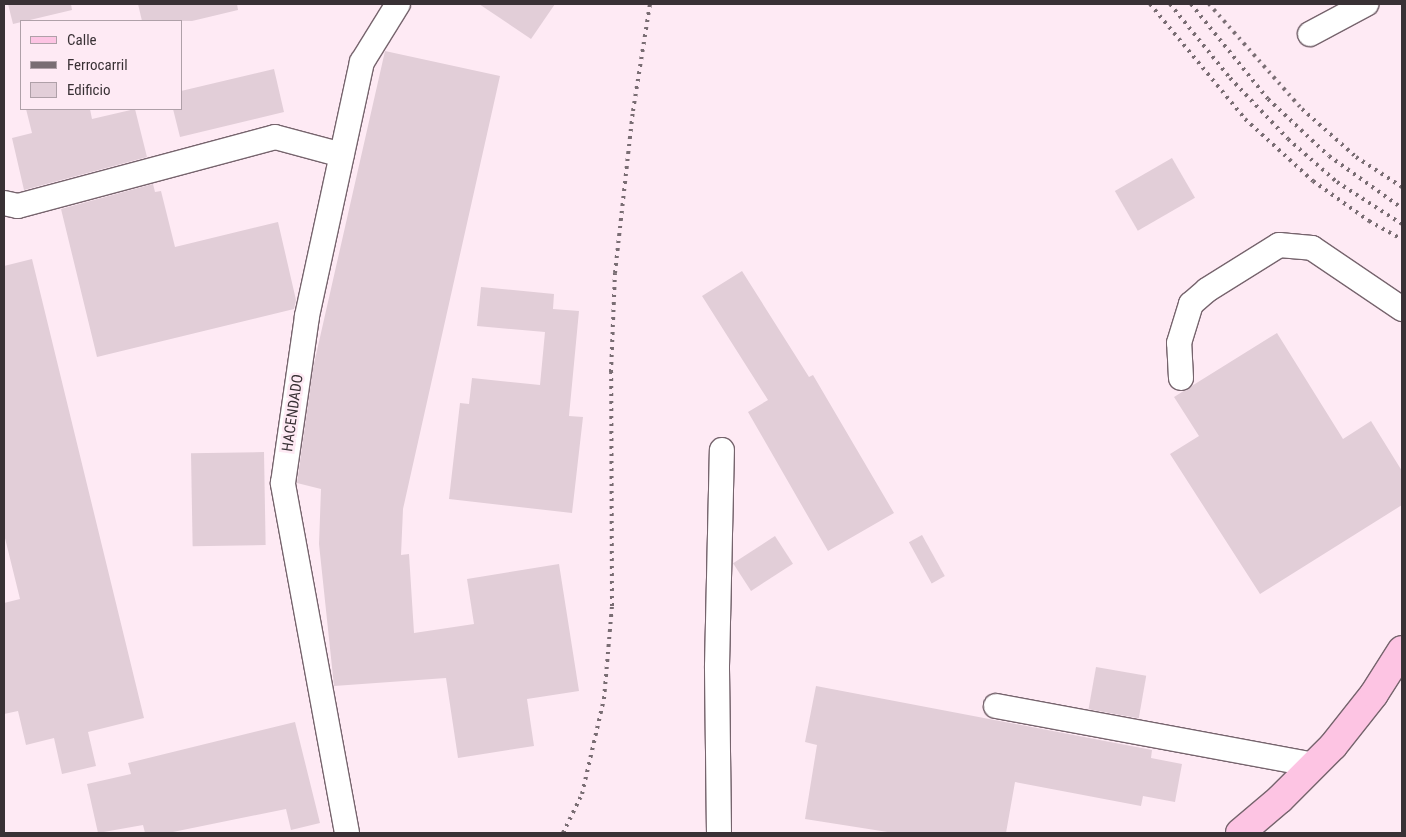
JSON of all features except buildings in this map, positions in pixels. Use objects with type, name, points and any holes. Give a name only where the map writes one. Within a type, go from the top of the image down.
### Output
[{"type":"main road","points":[[1240,833],[1314,766],[1374,694],[1402,650]]},
{"type":"street","name":"HACENDADO","points":[[347,833],[283,483],[307,316],[362,62],[398,4]]},
{"type":"street","points":[[1310,34],[1366,4]]},
{"type":"street","points":[[4,203],[18,206],[275,137],[342,155]]},
{"type":"street","points":[[1180,378],[1179,343],[1191,304],[1207,290],[1279,245],[1312,248],[1402,309]]},
{"type":"street","points":[[719,833],[718,666],[722,450]]},
{"type":"street","points":[[996,706],[1314,766]]},
{"type":"railway","points":[[563,833],[582,794],[604,699],[612,606],[611,372],[615,273],[633,111],[650,4]]},
{"type":"railway","points":[[1150,4],[1245,119],[1313,181],[1369,221],[1402,239]]},
{"type":"railway","points":[[1170,4],[1230,78],[1288,139],[1337,182],[1402,224]]},
{"type":"railway","points":[[1191,4],[1268,99],[1329,156],[1402,208]]},
{"type":"railway","points":[[1209,4],[1302,109],[1356,157],[1402,187]]}]
